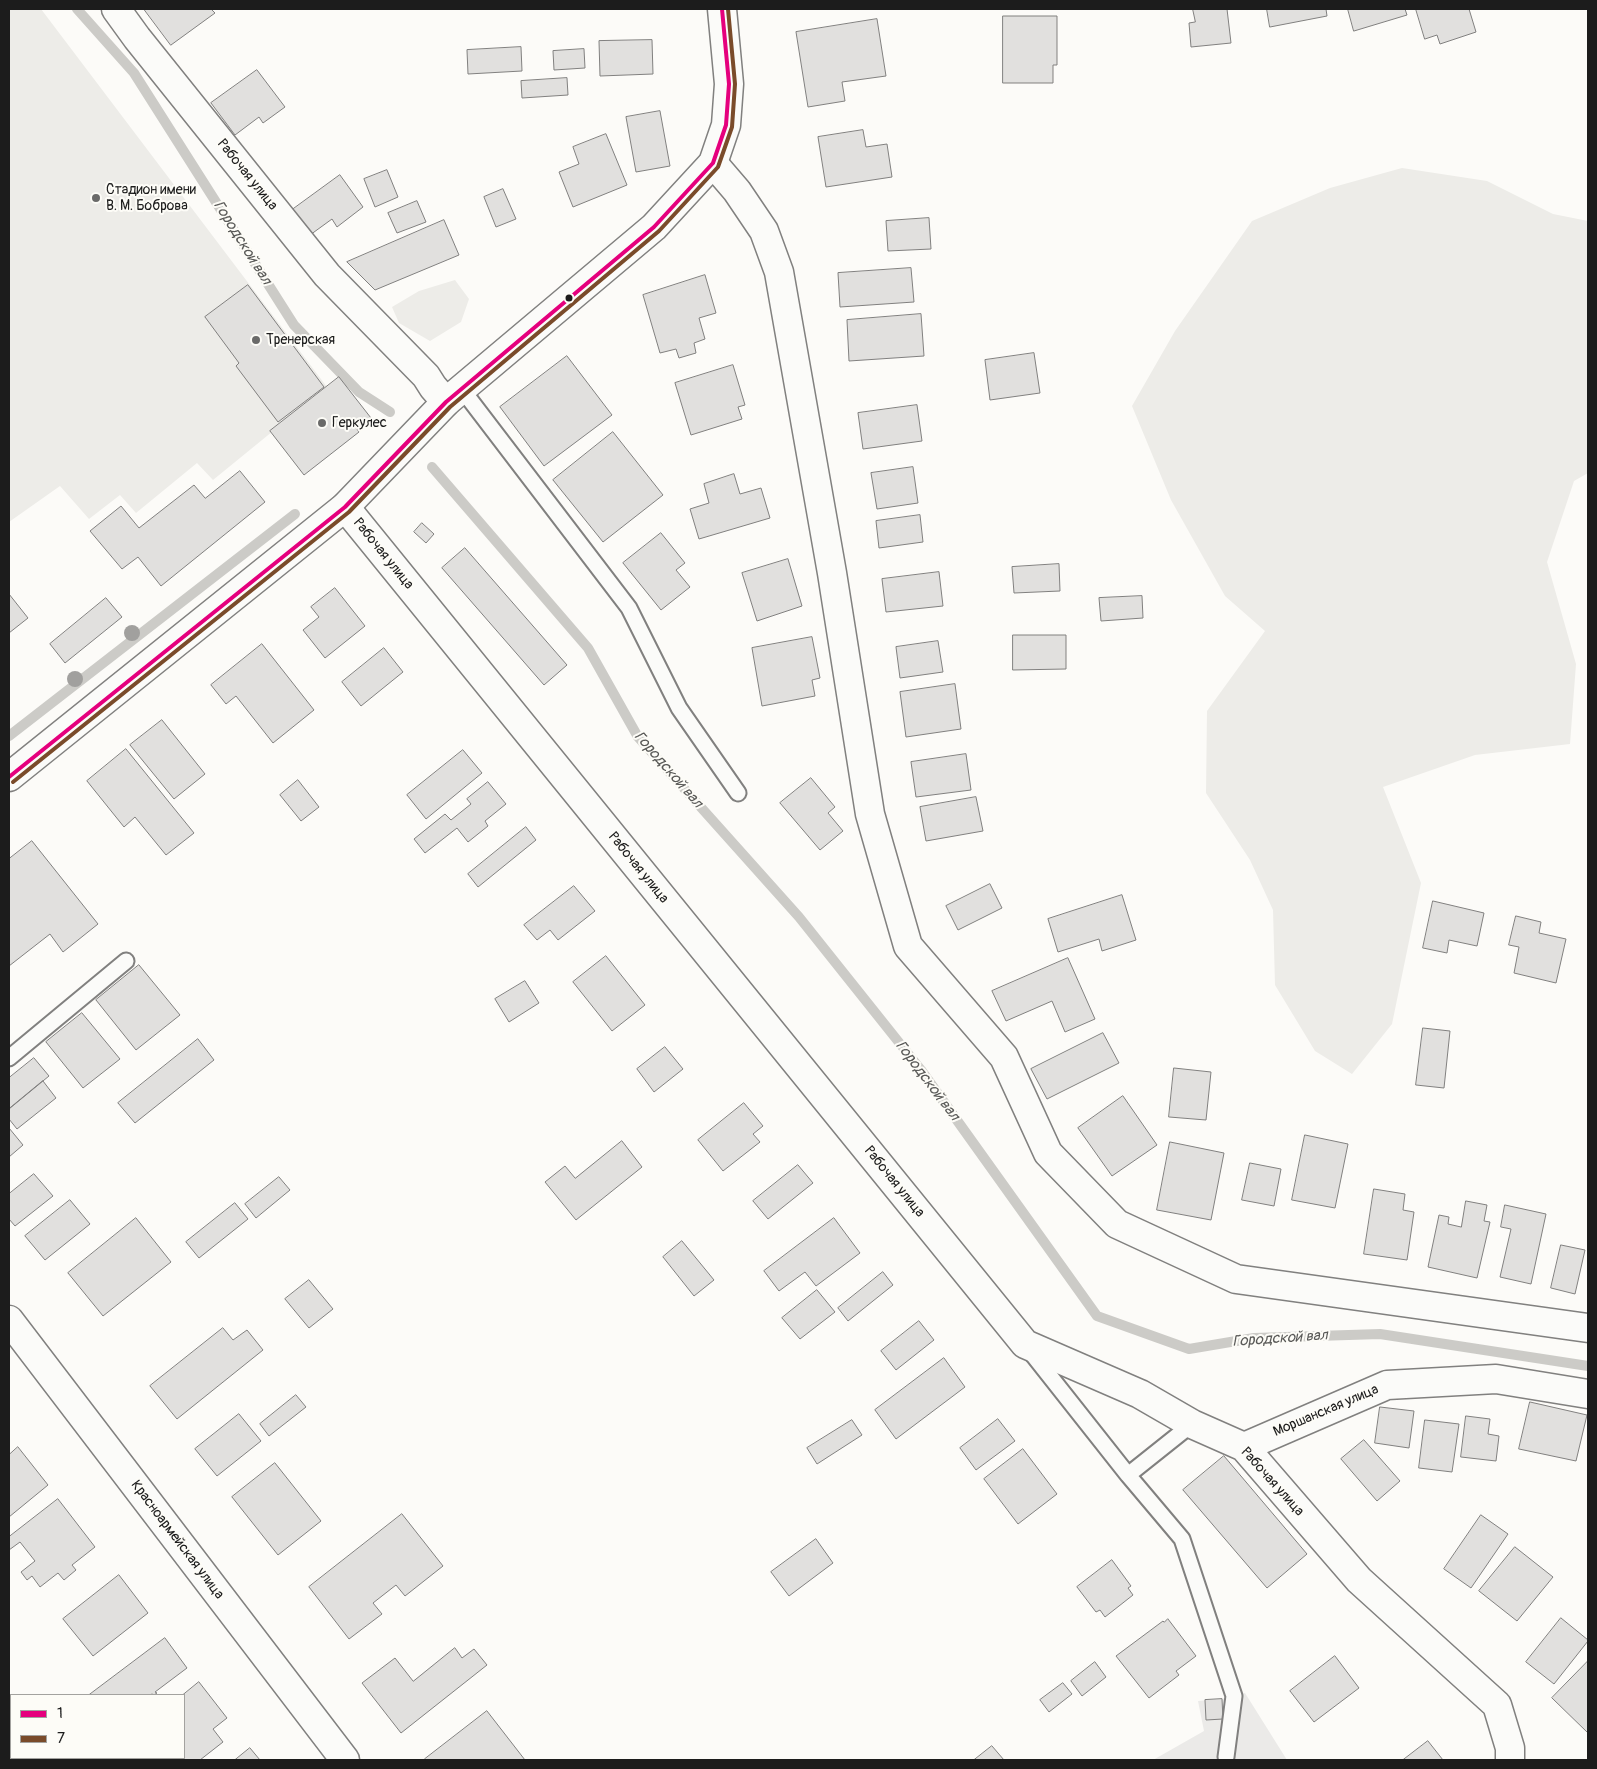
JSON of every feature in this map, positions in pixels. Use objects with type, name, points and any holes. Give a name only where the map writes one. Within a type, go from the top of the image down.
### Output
[{"type":"street","name":"Рабочая улица","points":[[116,9],[327,275],[426,376],[433,387],[454,395]]},
{"type":"street","points":[[9,777],[345,507],[454,395],[654,228],[713,162],[726,126],[728,10]]},
{"type":"street","points":[[713,162],[737,191],[764,231],[780,272],[832,573],[870,814],[908,946],[1004,1057],[1048,1153],[1117,1224],[1236,1279],[1588,1328]]},
{"type":"street","name":"Рабочая улица","points":[[345,507],[1025,1344],[1140,1394],[1192,1424],[1244,1447],[1359,1580],[1497,1705],[1510,1748],[1510,1760]]},
{"type":"street","name":"Красноармейская улица","points":[[9,1320],[344,1760]]},
{"type":"street","name":"Моршанская улица","points":[[1244,1447],[1387,1385],[1496,1379],[1588,1394]]},
{"type":"lane","points":[[454,395],[629,608],[679,708],[738,793]]},
{"type":"lane","points":[[9,1058],[126,961]]},
{"type":"lane","points":[[1025,1344],[1128,1475],[1182,1540],[1234,1696],[1225,1759]]},
{"type":"lane","points":[[1128,1475],[1192,1424]]},
{"type":"shaded area","name":"Стадион имени В. М. Боброва","points":[[9,9],[41,9],[327,387],[213,480],[197,463],[136,513],[120,495],[89,519],[60,486],[9,522]]},
{"type":"shaded area","points":[[1402,168],[1487,181],[1553,214],[1588,221],[1588,473],[1574,481],[1547,562],[1576,664],[1570,744],[1475,755],[1383,787],[1421,883],[1392,1024],[1352,1074],[1315,1051],[1275,985],[1273,910],[1250,860],[1206,793],[1207,711],[1265,631],[1225,596],[1171,500],[1132,406],[1175,331],[1252,221],[1330,188]]},
{"type":"shaded area","points":[[455,280],[469,299],[461,322],[430,341],[399,323],[392,307],[419,291]]},
{"type":"shaded area","points":[[1245,1693],[1287,1760],[1153,1760],[1204,1731],[1198,1701],[1222,1699]]},
{"type":"building","points":[[144,9],[211,9],[215,13],[171,45]]},
{"type":"building","points":[[1193,9],[1227,9],[1231,43],[1191,47],[1189,23],[1195,22]]},
{"type":"building","points":[[1267,9],[1326,9],[1327,16],[1270,27]]},
{"type":"building","points":[[1348,9],[1405,9],[1407,15],[1354,31]]},
{"type":"building","points":[[1416,9],[1469,9],[1476,32],[1440,44],[1437,35],[1425,39]]},
{"type":"building","points":[[1003,16],[1057,16],[1057,65],[1053,65],[1053,83],[1003,83]]},
{"type":"building","points":[[877,19],[886,76],[842,82],[845,101],[808,107],[796,32]]},
{"type":"building","points":[[652,40],[653,74],[600,76],[599,41]]},
{"type":"building","points":[[521,47],[522,71],[468,74],[467,50]]},
{"type":"building","points":[[584,49],[585,68],[554,70],[553,51]]},
{"type":"building","points":[[257,70],[285,107],[263,123],[259,117],[235,135],[211,103]]},
{"type":"building","points":[[567,78],[568,95],[522,98],[521,81]]},
{"type":"building","points":[[660,111],[670,166],[636,172],[626,117]]},
{"type":"building","points":[[863,130],[866,147],[887,144],[892,177],[826,187],[818,137]]},
{"type":"building","points":[[606,134],[627,185],[573,207],[559,172],[579,164],[573,147]]},
{"type":"building","points":[[387,170],[398,197],[375,207],[364,179]]},
{"type":"building","points":[[340,175],[363,207],[337,227],[332,219],[310,235],[292,210]]},
{"type":"building","points":[[503,189],[516,219],[496,227],[484,197]]},
{"type":"building","points":[[417,201],[426,222],[397,233],[388,213]]},
{"type":"building","points":[[929,218],[931,249],[888,251],[886,221]]},
{"type":"building","points":[[444,220],[459,255],[375,290],[347,262]]},
{"type":"building","points":[[911,268],[914,302],[840,307],[838,273]]},
{"type":"building","points":[[705,275],[716,313],[699,318],[705,339],[694,343],[696,353],[679,358],[676,349],[660,353],[643,295]]},
{"type":"building","name":"Тренерская","points":[[248,285],[324,387],[278,422],[236,366],[239,363],[205,317]]},
{"type":"building","points":[[921,314],[924,356],[849,361],[847,320]]},
{"type":"building","points":[[1034,353],[1040,393],[990,400],[985,360]]},
{"type":"building","points":[[567,356],[612,415],[544,466],[500,407]]},
{"type":"building","points":[[733,365],[745,405],[738,407],[742,419],[691,435],[675,383]]},
{"type":"building","name":"Геркулес","points":[[339,377],[371,418],[357,429],[359,432],[304,475],[270,431]]},
{"type":"building","points":[[917,405],[922,441],[863,449],[858,413]]},
{"type":"building","points":[[613,432],[663,495],[603,542],[553,480]]},
{"type":"building","points":[[913,467],[918,503],[877,509],[871,473]]},
{"type":"building","points":[[240,471],[265,502],[161,586],[138,557],[122,569],[90,531],[121,506],[139,528],[194,485],[205,498]]},
{"type":"building","points":[[734,474],[740,494],[761,488],[770,518],[699,539],[690,509],[709,503],[704,484]]},
{"type":"building","points":[[920,515],[923,542],[879,548],[876,521]]},
{"type":"building","points":[[422,523],[434,534],[426,543],[414,532]]},
{"type":"building","points":[[661,533],[685,563],[676,570],[690,587],[661,610],[623,563]]},
{"type":"building","points":[[465,548],[567,665],[544,685],[442,568]]},
{"type":"building","points":[[788,559],[802,606],[757,621],[742,573]]},
{"type":"building","points":[[1059,564],[1060,591],[1014,593],[1012,567]]},
{"type":"building","points":[[939,572],[943,606],[886,612],[882,579]]},
{"type":"building","points":[[335,588],[365,626],[325,658],[303,630],[319,617],[311,607]]},
{"type":"building","points":[[9,594],[28,618],[9,633]]},
{"type":"building","points":[[1142,596],[1143,618],[1101,621],[1099,598]]},
{"type":"building","points":[[106,598],[122,617],[65,663],[50,644]]},
{"type":"building","points":[[1013,635],[1066,635],[1066,669],[1013,670]]},
{"type":"building","points":[[812,637],[820,678],[812,680],[815,696],[762,706],[752,648]]},
{"type":"building","points":[[938,641],[943,672],[900,678],[896,647]]},
{"type":"building","points":[[262,644],[314,710],[273,743],[236,696],[226,704],[211,685]]},
{"type":"building","points":[[384,648],[403,672],[361,706],[342,682]]},
{"type":"building","points":[[955,684],[961,729],[906,737],[900,692]]},
{"type":"building","points":[[162,720],[205,774],[174,799],[130,745]]},
{"type":"building","points":[[126,749],[194,833],[166,855],[135,817],[124,827],[87,781]]},
{"type":"building","points":[[463,750],[482,773],[426,819],[407,795]]},
{"type":"building","points":[[966,754],[971,790],[916,797],[911,762]]},
{"type":"building","points":[[811,778],[835,807],[828,813],[843,831],[820,850],[780,803]]},
{"type":"building","points":[[298,780],[319,807],[301,821],[280,795]]},
{"type":"building","points":[[488,782],[506,804],[485,821],[488,826],[468,842],[457,828],[425,853],[414,839],[445,814],[451,820],[471,804],[467,799]]},
{"type":"building","points":[[976,797],[983,831],[926,841],[920,807]]},
{"type":"building","points":[[526,827],[536,840],[478,887],[468,874]]},
{"type":"building","points":[[32,841],[98,924],[63,952],[50,934],[9,966],[9,859]]},
{"type":"building","points":[[990,884],[1002,908],[958,930],[946,906]]},
{"type":"building","points":[[574,886],[595,911],[558,940],[550,930],[537,940],[524,925]]},
{"type":"building","points":[[1122,895],[1136,940],[1102,951],[1099,939],[1058,952],[1048,919]]},
{"type":"building","points":[[1433,901],[1484,913],[1477,946],[1449,940],[1447,953],[1423,948]]},
{"type":"building","points":[[1516,916],[1541,922],[1539,933],[1566,939],[1556,983],[1514,973],[1519,947],[1509,945]]},
{"type":"building","points":[[606,956],[645,1005],[612,1031],[573,982]]},
{"type":"building","points":[[1068,958],[1095,1019],[1065,1032],[1052,1001],[1006,1021],[992,991]]},
{"type":"building","points":[[139,965],[180,1015],[136,1050],[96,1000]]},
{"type":"building","points":[[525,981],[539,1003],[509,1022],[495,999]]},
{"type":"building","points":[[82,1013],[120,1059],[83,1088],[46,1042]]},
{"type":"building","points":[[1423,1028],[1450,1031],[1444,1088],[1416,1085]]},
{"type":"building","points":[[1103,1033],[1119,1063],[1047,1099],[1031,1069]]},
{"type":"building","points":[[198,1039],[214,1060],[135,1123],[118,1103]]},
{"type":"building","points":[[665,1047],[683,1069],[654,1092],[637,1069]]},
{"type":"building","points":[[34,1058],[49,1076],[9,1109],[9,1078]]},
{"type":"building","points":[[1174,1068],[1211,1072],[1206,1120],[1169,1117]]},
{"type":"building","points":[[43,1081],[56,1098],[17,1129],[9,1119],[9,1109]]},
{"type":"building","points":[[1123,1096],[1157,1145],[1112,1176],[1078,1128]]},
{"type":"building","points":[[744,1103],[763,1126],[753,1134],[760,1142],[723,1171],[698,1140]]},
{"type":"building","points":[[9,1128],[23,1145],[9,1157]]},
{"type":"building","points":[[1305,1135],[1348,1144],[1335,1208],[1292,1200]]},
{"type":"building","points":[[622,1141],[642,1167],[576,1220],[545,1182],[565,1166],[575,1178]]},
{"type":"building","points":[[1170,1142],[1224,1153],[1211,1220],[1157,1210]]},
{"type":"building","points":[[1250,1163],[1281,1169],[1274,1206],[1242,1200]]},
{"type":"building","points":[[798,1165],[813,1183],[768,1219],[753,1201]]},
{"type":"building","points":[[34,1174],[53,1196],[15,1226],[9,1219],[9,1194]]},
{"type":"building","points":[[279,1177],[290,1190],[256,1218],[245,1204]]},
{"type":"building","points":[[1374,1189],[1405,1194],[1403,1210],[1414,1212],[1407,1260],[1364,1254]]},
{"type":"building","points":[[70,1200],[90,1224],[45,1260],[25,1236]]},
{"type":"building","points":[[1466,1201],[1487,1205],[1484,1221],[1490,1222],[1477,1278],[1428,1267],[1439,1215],[1449,1217],[1448,1224],[1461,1227]]},
{"type":"building","points":[[235,1203],[248,1219],[199,1258],[186,1242]]},
{"type":"building","points":[[1505,1205],[1546,1214],[1531,1284],[1500,1277],[1511,1229],[1501,1227]]},
{"type":"building","points":[[136,1218],[171,1262],[103,1316],[68,1273]]},
{"type":"building","points":[[834,1218],[860,1253],[816,1286],[805,1272],[779,1291],[764,1271]]},
{"type":"building","points":[[682,1241],[714,1280],[694,1296],[663,1257]]},
{"type":"building","points":[[1561,1245],[1585,1250],[1575,1294],[1551,1288]]},
{"type":"building","points":[[883,1272],[893,1285],[848,1321],[838,1308]]},
{"type":"building","points":[[309,1280],[333,1309],[309,1328],[285,1299]]},
{"type":"building","points":[[817,1290],[835,1312],[800,1339],[782,1318]]},
{"type":"building","points":[[919,1321],[934,1340],[896,1370],[881,1351]]},
{"type":"building","points":[[223,1328],[233,1340],[247,1330],[263,1350],[177,1419],[150,1386]]},
{"type":"building","points":[[944,1358],[965,1387],[896,1439],[875,1410]]},
{"type":"building","points":[[296,1395],[306,1407],[269,1436],[260,1424]]},
{"type":"building","points":[[1530,1402],[1587,1415],[1576,1461],[1519,1449]]},
{"type":"building","points":[[1380,1407],[1414,1411],[1409,1448],[1375,1443]]},
{"type":"building","points":[[239,1414],[261,1441],[217,1476],[195,1449]]},
{"type":"building","points":[[1466,1416],[1490,1419],[1488,1434],[1499,1436],[1496,1461],[1461,1457]]},
{"type":"building","points":[[998,1419],[1015,1441],[976,1470],[960,1448]]},
{"type":"building","points":[[852,1420],[862,1435],[817,1464],[807,1448]]},
{"type":"building","points":[[1425,1420],[1459,1424],[1452,1472],[1419,1468]]},
{"type":"building","points":[[1364,1440],[1400,1481],[1377,1501],[1341,1459]]},
{"type":"building","points":[[18,1447],[48,1485],[9,1517],[9,1455]]},
{"type":"building","points":[[1023,1449],[1057,1494],[1018,1524],[984,1479]]},
{"type":"building","points":[[1224,1456],[1307,1554],[1267,1588],[1183,1490]]},
{"type":"building","points":[[275,1463],[321,1521],[278,1555],[232,1497]]},
{"type":"building","points":[[58,1499],[95,1547],[72,1565],[76,1570],[64,1580],[58,1573],[40,1587],[32,1576],[27,1580],[21,1572],[35,1561],[20,1542],[9,1550],[9,1537]]},
{"type":"building","points":[[402,1514],[443,1566],[405,1596],[396,1585],[373,1603],[382,1614],[349,1639],[309,1587]]},
{"type":"building","points":[[1481,1515],[1508,1534],[1471,1588],[1444,1569]]},
{"type":"building","points":[[816,1539],[833,1563],[789,1596],[771,1572]]},
{"type":"building","points":[[1515,1547],[1553,1577],[1517,1621],[1479,1591]]},
{"type":"building","points":[[1112,1560],[1131,1586],[1128,1588],[1133,1595],[1105,1617],[1100,1610],[1096,1612],[1077,1587]]},
{"type":"building","points":[[119,1575],[148,1613],[93,1656],[63,1619]]},
{"type":"building","points":[[1561,1618],[1588,1641],[1554,1684],[1526,1662]]},
{"type":"building","points":[[1168,1619],[1196,1656],[1176,1671],[1179,1675],[1149,1698],[1116,1656]]},
{"type":"building","points":[[165,1638],[187,1668],[155,1692],[157,1693],[156,1694],[90,1694]]},
{"type":"building","points":[[455,1648],[462,1658],[474,1649],[487,1665],[401,1733],[362,1683],[395,1658],[413,1681]]},
{"type":"building","points":[[1335,1656],[1359,1688],[1314,1722],[1290,1691]]},
{"type":"building","points":[[1588,1661],[1588,1733],[1552,1698]]},
{"type":"building","points":[[1095,1662],[1106,1677],[1082,1696],[1071,1681]]},
{"type":"building","points":[[199,1682],[227,1718],[213,1729],[223,1742],[200,1760],[185,1759],[184,1694]]},
{"type":"building","points":[[1063,1683],[1072,1694],[1049,1712],[1040,1700]]},
{"type":"building","points":[[1222,1699],[1223,1719],[1206,1720],[1205,1700]]},
{"type":"building","points":[[487,1711],[525,1760],[425,1759]]},
{"type":"building","points":[[1428,1741],[1443,1760],[1403,1760]]},
{"type":"building","points":[[992,1746],[1004,1760],[974,1760]]},
{"type":"building","points":[[250,1748],[260,1760],[235,1760]]},
{"type":"waterway","name":"Городской вал","points":[[77,9],[134,73],[294,325],[359,392],[390,412]]},
{"type":"waterway","name":"Городской вал","points":[[432,467],[588,648],[638,737],[799,917],[921,1070],[1097,1316],[1189,1349],[1254,1338],[1380,1334],[1588,1366]]},
{"type":"waterway","points":[[9,736],[295,514]]},
{"type":"transit line","name":"1","points":[[9,777],[345,507],[446,402],[654,227],[713,163],[726,125],[729,84],[722,9]]},
{"type":"transit line","name":"7","points":[[13,782],[349,512],[450,407],[659,231],[718,167],[732,127],[735,84],[728,9]]},
{"type":"place","name":"Стадион имени В. М. Боброва","points":[[96,198]]},
{"type":"place","name":"Тренерская","points":[[256,340]]},
{"type":"place","name":"Геркулес","points":[[322,423]]}]
